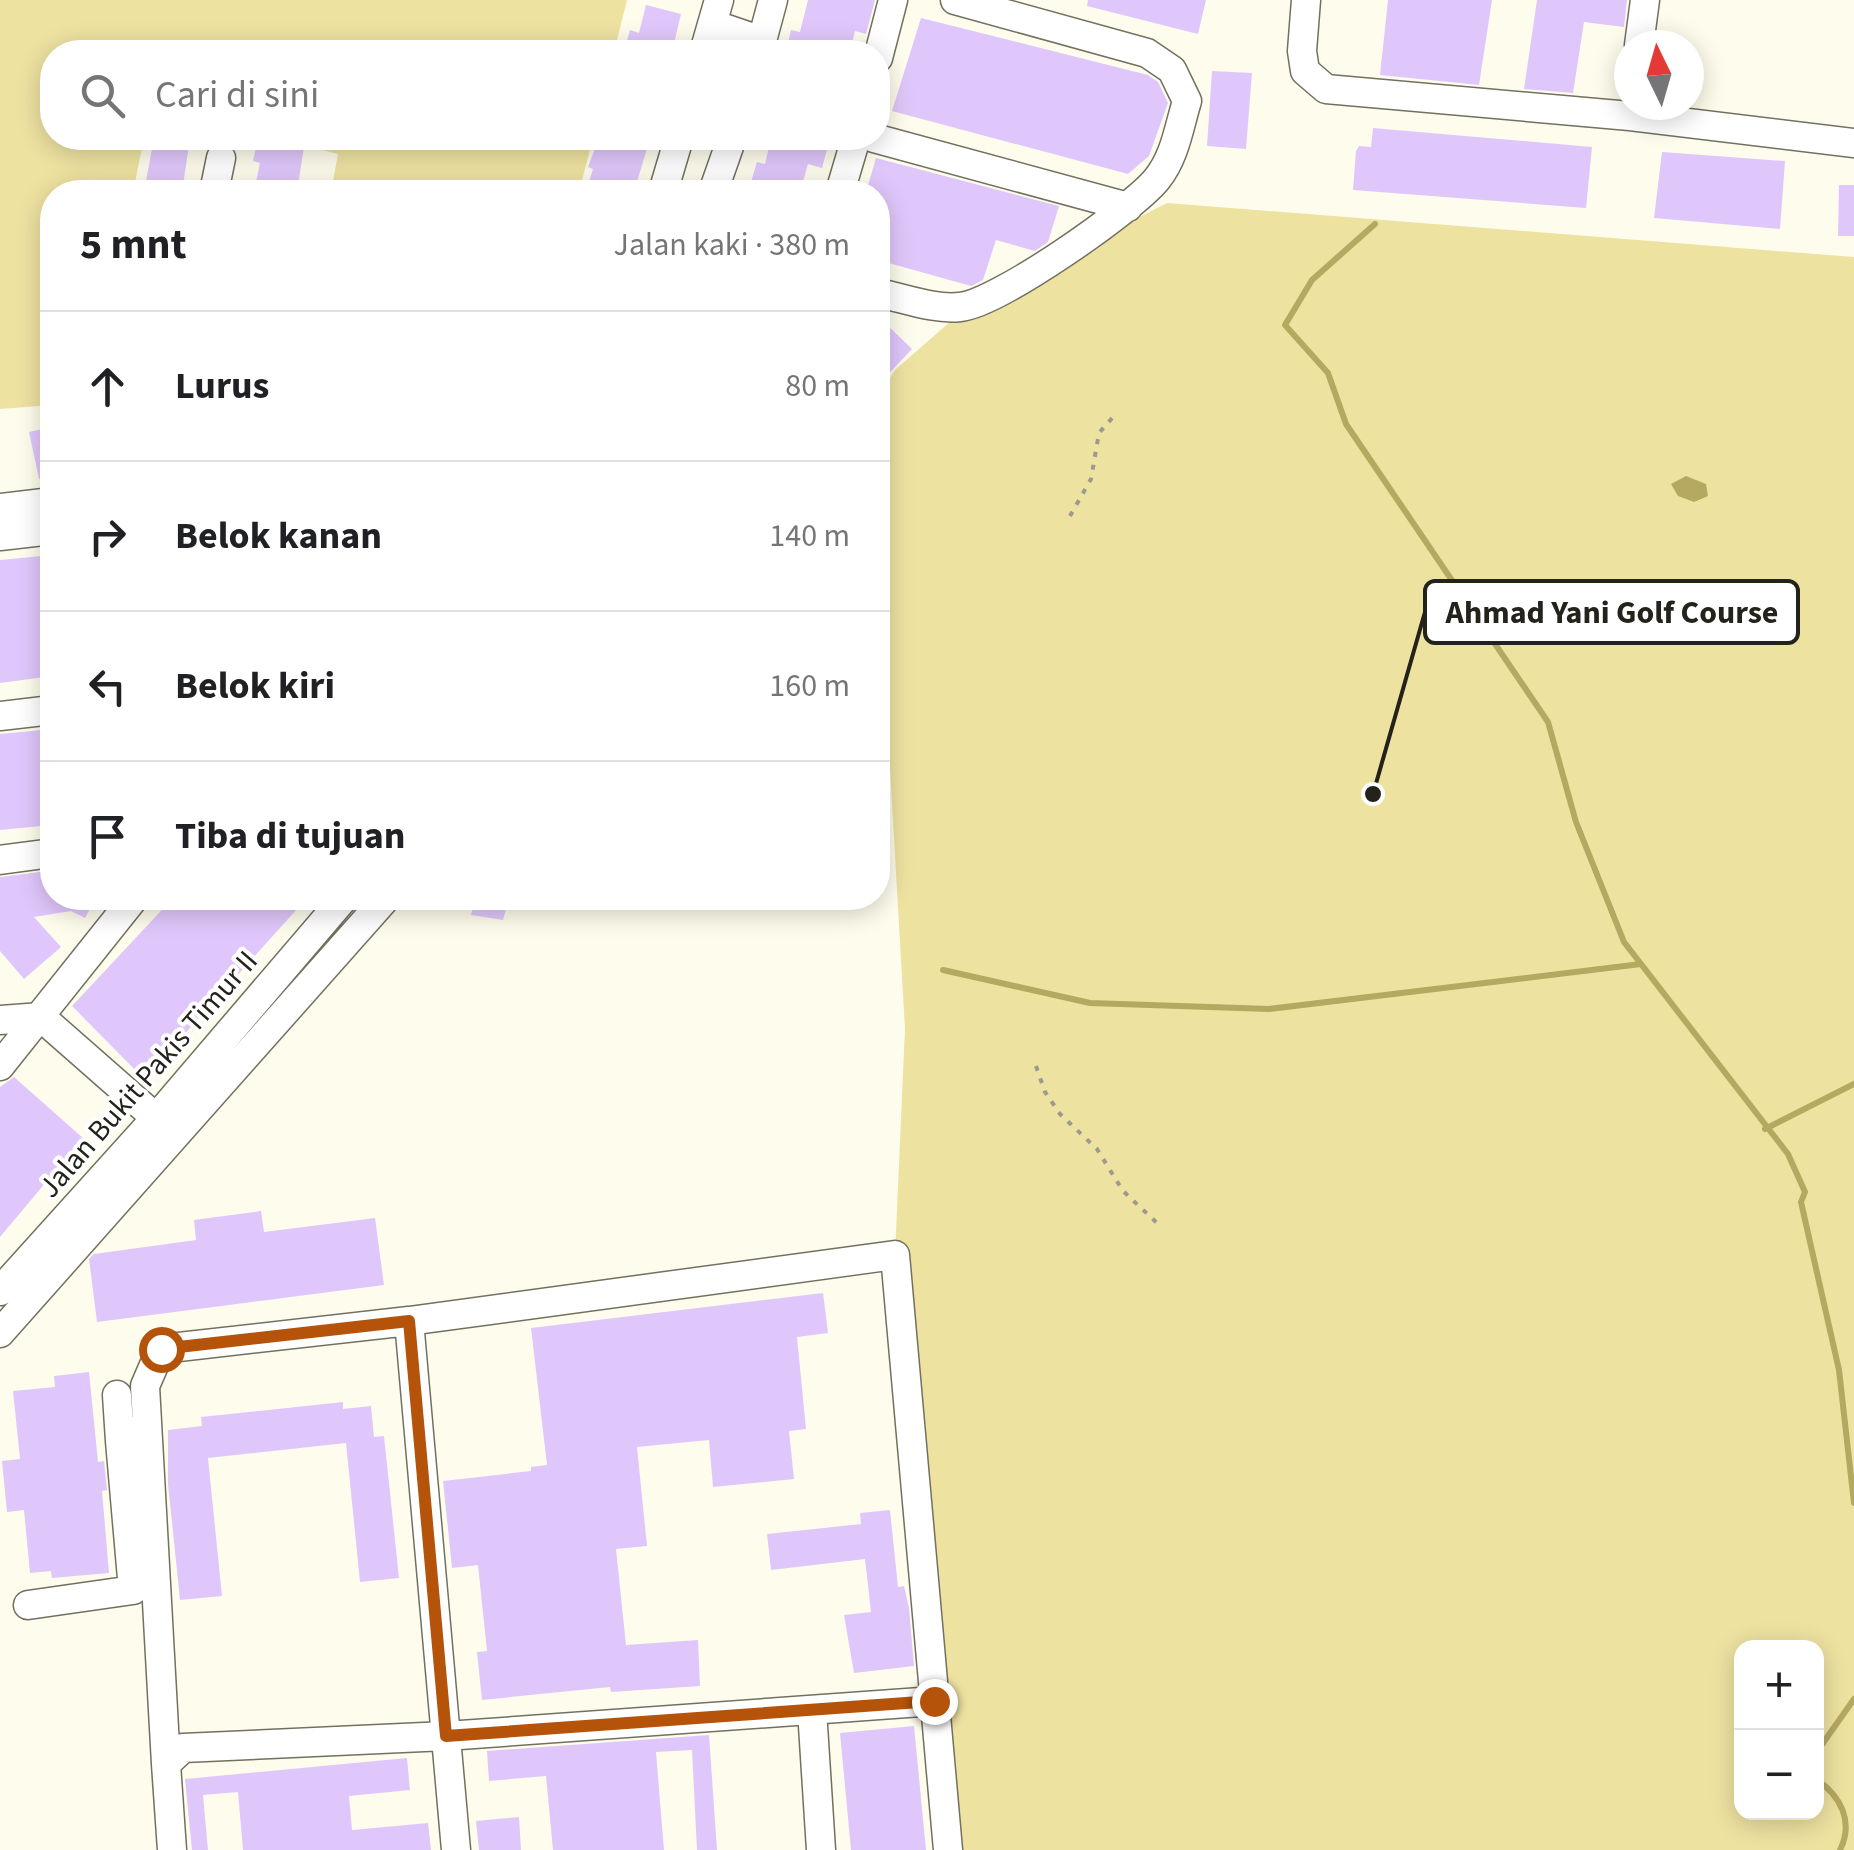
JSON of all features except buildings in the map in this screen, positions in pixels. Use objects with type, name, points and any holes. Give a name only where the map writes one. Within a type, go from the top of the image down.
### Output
[{"type":"street","points":[[762,40],[774,0]]},
{"type":"street","points":[[883,40],[893,0]]},
{"type":"street","points":[[890,297],[944,307],[979,304],[1128,207],[1170,158],[1187,100],[1172,70],[1147,53],[955,0]]},
{"type":"street","points":[[1306,0],[1302,51],[1306,71],[1326,89],[1614,109]]},
{"type":"street","points":[[1641,30],[1644,0]]},
{"type":"street","points":[[707,40],[715,12],[751,40]]},
{"type":"street","points":[[1700,120],[1854,142]]},
{"type":"street","points":[[890,142],[1128,207]]},
{"type":"street","points":[[667,180],[675,150]]},
{"type":"street","points":[[717,180],[728,150]]},
{"type":"street","points":[[844,180],[852,150]]},
{"type":"street","points":[[216,180],[221,158]]},
{"type":"street","points":[[0,508],[40,503]]},
{"type":"street","points":[[0,536],[40,531]]},
{"type":"street","points":[[0,716],[40,711]]},
{"type":"street","points":[[0,860],[40,855]]},
{"type":"street","points":[[0,1066],[125,910]]},
{"type":"street","name":"Jalan Bukit Pakis Timur II","points":[[0,1292],[334,910]]},
{"type":"street","points":[[0,1333],[375,910]]},
{"type":"street","points":[[0,1020],[40,1017],[156,1118]]},
{"type":"street","points":[[172,1850],[145,1386],[161,1349],[409,1321],[895,1255],[948,1850]]},
{"type":"street","points":[[409,1321],[456,1850]]},
{"type":"street","points":[[28,1605],[132,1590],[117,1395]]},
{"type":"street","points":[[120,1442],[147,1425]]},
{"type":"street","points":[[166,1764],[184,1748],[446,1736],[934,1701]]},
{"type":"street","points":[[812,1710],[820,1850]]},
{"type":"path","points":[[1070,516],[1091,479],[1099,433],[1113,417]]},
{"type":"path","points":[[1036,1066],[1044,1092],[1060,1114],[1098,1149],[1123,1191],[1157,1223]]},
{"type":"shaded area","points":[[0,0],[627,0],[617,40],[40,40],[40,150],[142,150],[135,180],[40,180],[40,406],[0,409]]},
{"type":"shaded area","points":[[322,150],[590,150],[582,180],[333,180],[338,154]]},
{"type":"shaded area","points":[[1167,203],[1854,257],[1854,1850],[948,1850],[895,1255],[905,1029],[890,768],[890,378],[975,300]]},
{"type":"shaded area","points":[[1686,476],[1706,484],[1708,496],[1694,502],[1678,496],[1671,484]]},
{"type":"waterway","points":[[1375,224],[1312,280],[1285,325],[1328,373],[1346,424],[1548,722],[1576,822],[1624,942],[1788,1154],[1805,1192],[1801,1202],[1839,1370],[1854,1503]]},
{"type":"waterway","points":[[943,970],[1090,1003],[1269,1009],[1641,964]]},
{"type":"waterway","points":[[1765,1129],[1854,1084]]},
{"type":"waterway","points":[[1824,1742],[1854,1699]]},
{"type":"waterway","points":[[1824,1786],[1843,1810],[1846,1829],[1840,1850]]},
{"type":"place","name":"Ahmad Yani Golf Course","points":[[1373,794]]},
{"type":"route","points":[[161,1349],[409,1321],[446,1736],[934,1701]]}]
